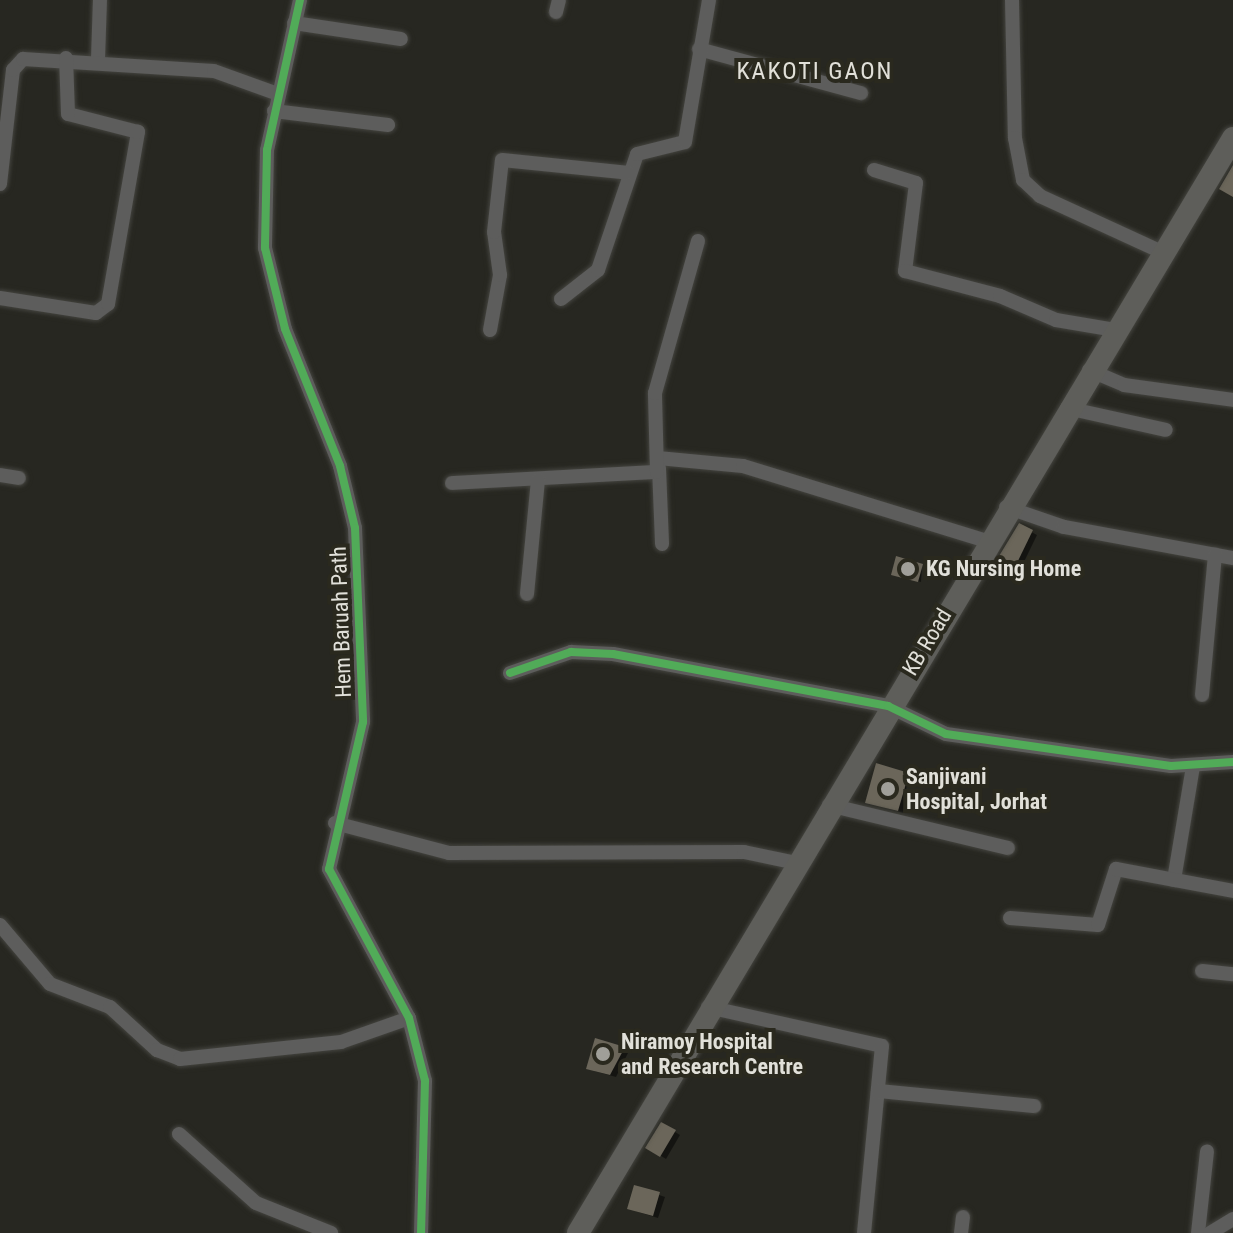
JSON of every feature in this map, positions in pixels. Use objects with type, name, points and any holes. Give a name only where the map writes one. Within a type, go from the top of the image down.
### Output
[{"type":"main road","name":"KB Road","points":[[578,1233],[707,1007],[796,863],[1006,507],[1233,138]]},
{"type":"street","points":[[98,59],[100,0]]},
{"type":"street","name":"Hem Baruah Path","points":[[300,0],[274,111],[265,175],[269,278],[346,485],[359,567],[363,722],[335,823],[332,880],[409,1018],[429,1118],[421,1233]]},
{"type":"street","points":[[561,299],[598,270],[629,173],[641,150],[685,142],[709,0]]},
{"type":"street","points":[[1012,0],[1015,138],[1023,180],[1040,196],[1162,252]]},
{"type":"street","points":[[294,23],[401,39]]},
{"type":"street","points":[[699,49],[861,93]]},
{"type":"street","points":[[0,298],[96,313],[108,304],[138,132],[68,114],[66,58]]},
{"type":"street","points":[[0,62],[98,59],[222,73],[278,94]]},
{"type":"street","points":[[0,184],[17,63]]},
{"type":"street","points":[[274,111],[388,125]]},
{"type":"street","points":[[490,330],[500,275],[494,218],[502,160],[629,173]]},
{"type":"street","points":[[874,170],[916,183],[905,271],[1012,300],[1056,320],[1115,330]]},
{"type":"street","points":[[662,544],[655,393],[698,241]]},
{"type":"street","points":[[1089,370],[1124,385],[1233,400]]},
{"type":"street","points":[[1066,407],[1166,430]]},
{"type":"street","points":[[452,483],[652,476],[658,463]]},
{"type":"street","points":[[658,463],[743,466],[987,541]]},
{"type":"street","points":[[0,475],[19,478]]},
{"type":"street","points":[[527,594],[538,480]]},
{"type":"street","points":[[1006,507],[1064,527],[1233,558]]},
{"type":"street","points":[[1202,695],[1215,555]]},
{"type":"street","points":[[510,673],[592,652],[888,706],[935,731],[1193,767],[1233,762]]},
{"type":"street","points":[[1174,880],[1193,767]]},
{"type":"street","points":[[829,805],[1008,848]]},
{"type":"street","points":[[335,823],[449,853],[754,853],[796,863]]},
{"type":"street","points":[[1010,918],[1098,925],[1116,869],[1233,891]]},
{"type":"street","points":[[0,925],[50,984],[110,1007],[157,1050],[180,1059],[341,1042],[409,1018]]},
{"type":"street","points":[[1202,971],[1233,974]]},
{"type":"street","points":[[707,1007],[875,1041],[884,1052],[864,1233]]},
{"type":"street","points":[[878,1091],[1034,1106]]},
{"type":"street","points":[[179,1134],[256,1203],[331,1233]]},
{"type":"street","points":[[1198,1233],[1207,1151]]},
{"type":"street","points":[[961,1233],[963,1217]]},
{"type":"street","points":[[1210,1233],[1233,1219]]},
{"type":"building","points":[[1233,165],[1233,197],[1219,189]]},
{"type":"building","points":[[1019,523],[1033,530],[1016,565],[999,556]]},
{"type":"building","points":[[896,556],[923,564],[918,582],[891,575]]},
{"type":"building","points":[[876,763],[909,773],[898,811],[865,803]]},
{"type":"building","points":[[595,1038],[625,1047],[610,1075],[586,1069]]},
{"type":"building","points":[[661,1122],[676,1130],[660,1157],[645,1148]]},
{"type":"building","points":[[634,1185],[660,1192],[653,1216],[627,1209]]},
{"type":"cycle path","points":[[300,0],[267,150],[265,248],[285,329],[340,466],[355,528],[363,722],[329,869],[409,1018],[425,1081],[421,1233]]},
{"type":"cycle path","points":[[510,673],[571,652],[613,654],[888,706],[946,734],[1171,766],[1233,762]]},
{"type":"place","name":"KG Nursing Home","points":[[908,569]]},
{"type":"place","name":"Sanjivani Hospital, Jorhat","points":[[888,789]]},
{"type":"place","name":"Niramoy Hospital and Research Centre","points":[[603,1054]]},
{"type":"district","name":"KAKOTI GAON","points":[[815,72]]}]
